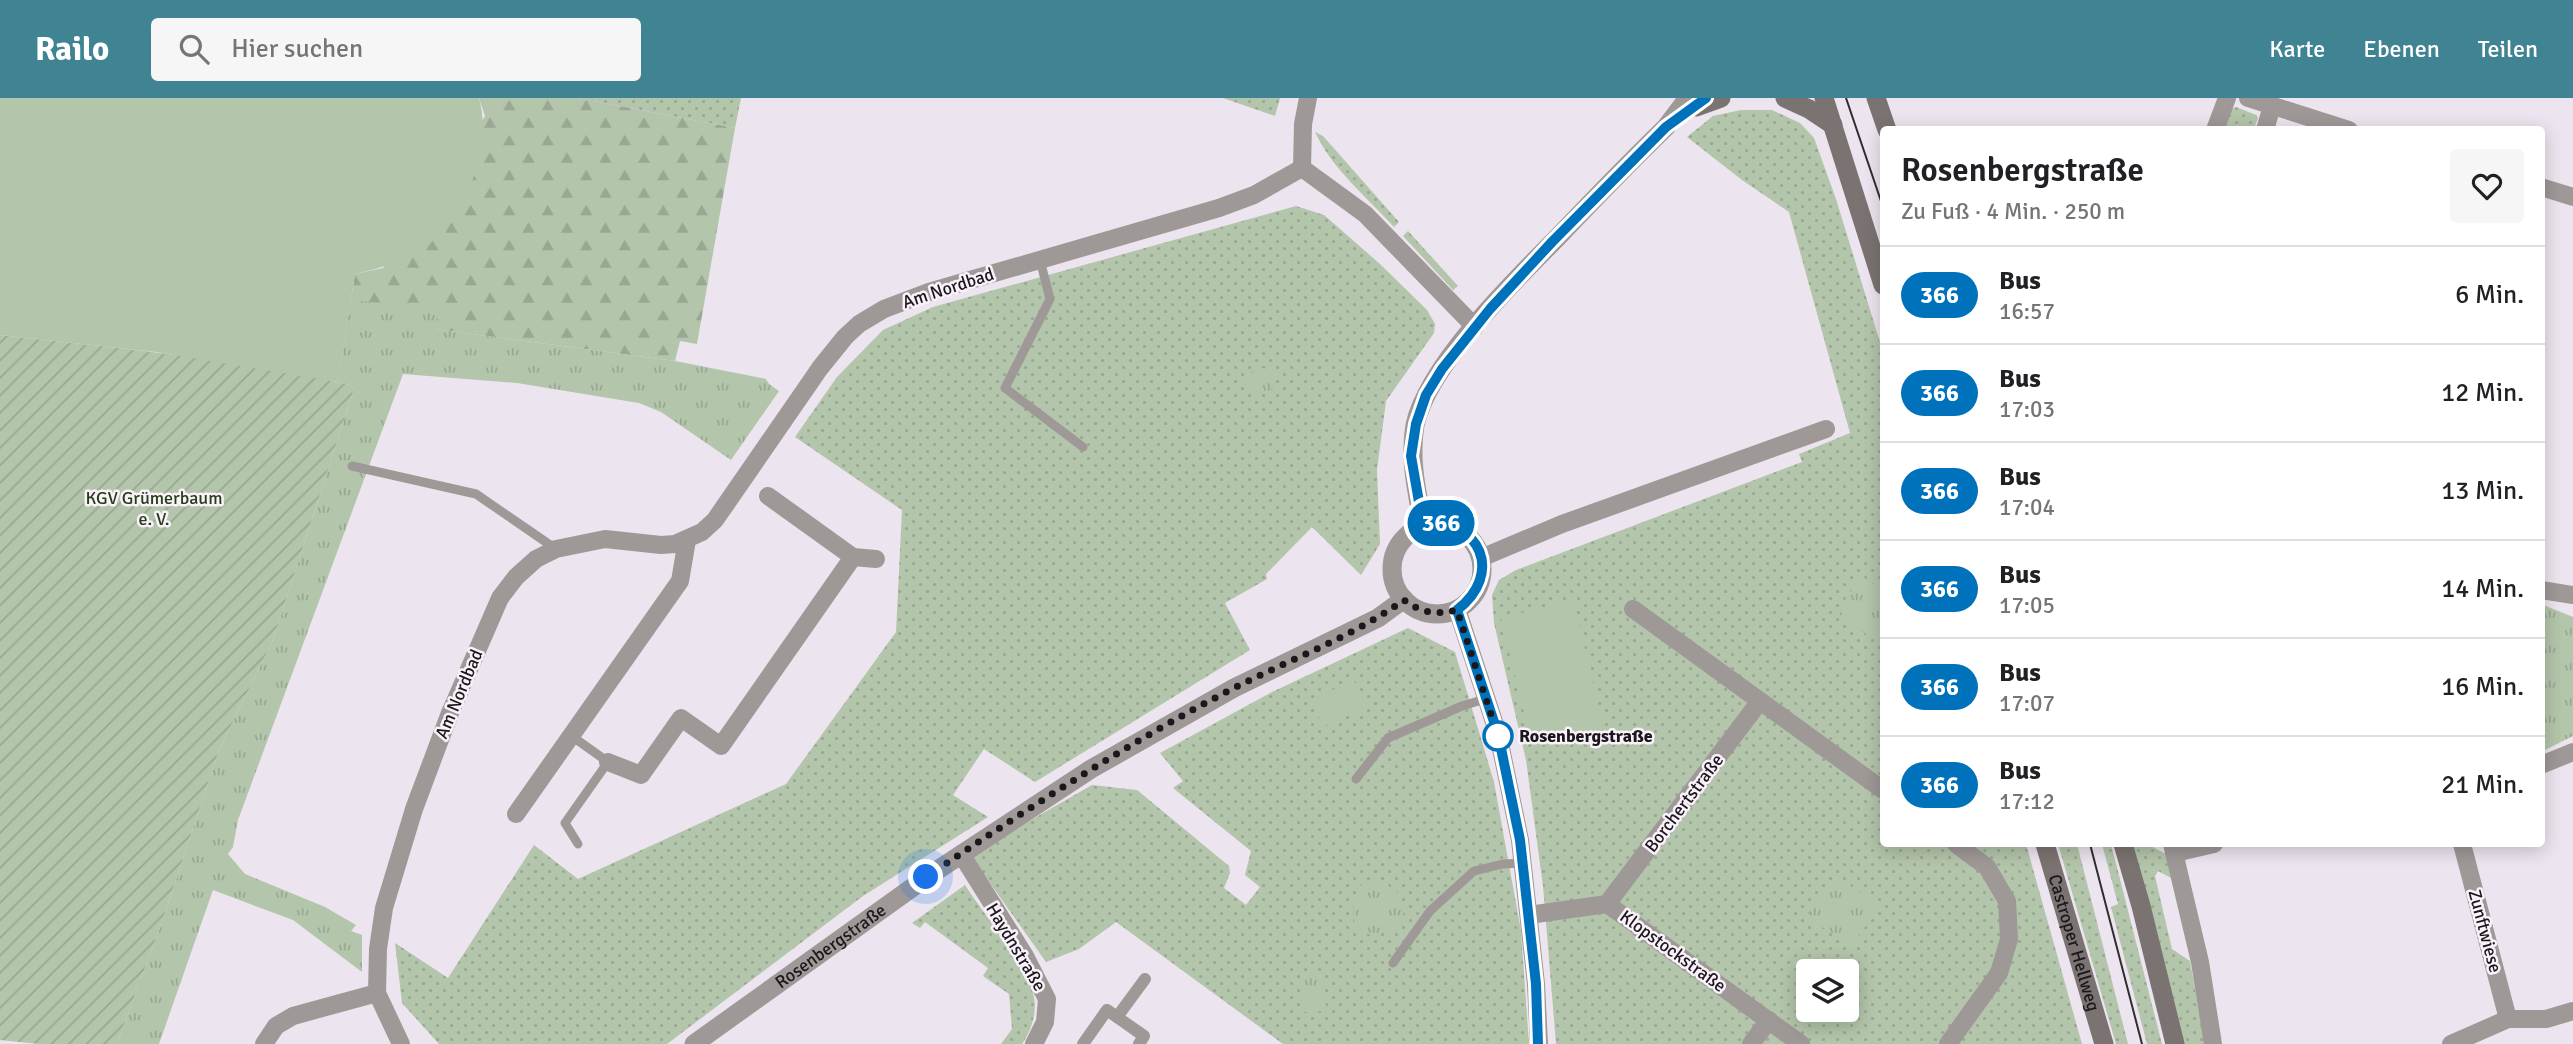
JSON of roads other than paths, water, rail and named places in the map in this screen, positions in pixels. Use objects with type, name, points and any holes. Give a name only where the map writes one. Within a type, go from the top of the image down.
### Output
[{"type":"main road","points":[[1697,101],[1721,98]]},
{"type":"main road","points":[[1785,98],[1809,109],[1833,125]]},
{"type":"main road","points":[[1824,98],[1880,275]]},
{"type":"main road","points":[[1876,98],[1886,126]]},
{"type":"main road","name":"Castroper Hellweg","points":[[2046,847],[2104,1044]]},
{"type":"main road","points":[[2124,847],[2175,1044]]},
{"type":"street","points":[[1308,98],[1303,124],[1303,167],[1365,214],[1475,327]]},
{"type":"street","points":[[2216,126],[2227,98]]},
{"type":"street","points":[[2248,98],[2336,126]]},
{"type":"street","points":[[1423,525],[1411,456],[1416,424],[1426,395],[1442,369],[1475,327],[1537,258],[1666,127],[1697,101]]},
{"type":"street","points":[[2266,126],[2272,106]]},
{"type":"street","name":"Am Nordbad","points":[[401,1044],[377,993],[379,941],[384,908],[414,809],[450,713],[500,598],[516,577],[536,559],[555,549],[605,539],[661,545],[687,540],[702,532],[715,520],[820,368],[845,337],[859,324],[884,309],[929,292],[1219,208],[1254,195],[1303,167]]},
{"type":"street","points":[[2545,188],[2573,197]]},
{"type":"street","points":[[1481,558],[1562,524],[1826,429]]},
{"type":"street","points":[[768,496],[853,557],[876,559]]},
{"type":"street","points":[[1441,523],[1459,528],[1473,541],[1481,558],[1482,573],[1478,588],[1457,610],[1443,613],[1429,613],[1404,600],[1395,586],[1391,570],[1394,555],[1405,536],[1423,525],[1441,523]]},
{"type":"street","points":[[516,814],[573,737],[680,581],[687,540]]},
{"type":"street","points":[[608,762],[641,775],[681,718],[721,746],[853,557]]},
{"type":"street","points":[[2545,591],[2573,595]]},
{"type":"street","name":"Rosenbergstraße","points":[[694,1044],[961,854],[1091,769],[1234,688],[1378,618],[1404,600]]},
{"type":"street","points":[[1633,609],[1880,788]]},
{"type":"street","points":[[1457,610],[1503,755],[1523,863],[1536,984],[1539,1044]]},
{"type":"street","name":"Borchertstraße","points":[[1607,904],[1697,775],[1760,701]]},
{"type":"street","points":[[2545,763],[2573,752]]},
{"type":"street","points":[[1948,1044],[1999,973],[2009,939],[2007,901],[1987,867],[1960,847]]},
{"type":"street","name":"Zunftwiese","points":[[2463,847],[2508,1019]]},
{"type":"street","points":[[2174,848],[2200,962],[2213,1044]]},
{"type":"street","name":"Haydnstraße","points":[[961,854],[1026,956],[1047,999],[1045,1022],[1034,1044]]},
{"type":"street","name":"Klopstockstraße","points":[[1529,915],[1607,904],[1801,1044]]},
{"type":"street","points":[[1118,1017],[1145,979]]},
{"type":"street","points":[[264,1044],[276,1026],[293,1016],[377,993]]},
{"type":"street","points":[[1083,1044],[1107,1010],[1144,1036],[1139,1044]]},
{"type":"street","points":[[2451,1044],[2508,1019],[2546,1019],[2573,1011]]},
{"type":"street","points":[[1751,1044],[1769,1020]]},
{"type":"lane","points":[[1040,260],[1050,299],[1004,388],[1083,447]]},
{"type":"lane","points":[[352,466],[475,494],[555,549]]},
{"type":"lane","points":[[1356,779],[1388,738],[1485,698]]},
{"type":"lane","points":[[573,737],[608,762],[565,823],[578,844]]},
{"type":"lane","points":[[1393,963],[1430,911],[1474,871],[1503,864],[1523,863]]},
{"type":"tram line","points":[[1846,98],[1880,198]]},
{"type":"tram line","points":[[2091,847],[2142,1044]]},
{"type":"place","name":"Rosenbergstraße","points":[[1498,736]]},
{"type":"park label","name":"KGV Grümerbaum e. V.","points":[[154,508]]}]
